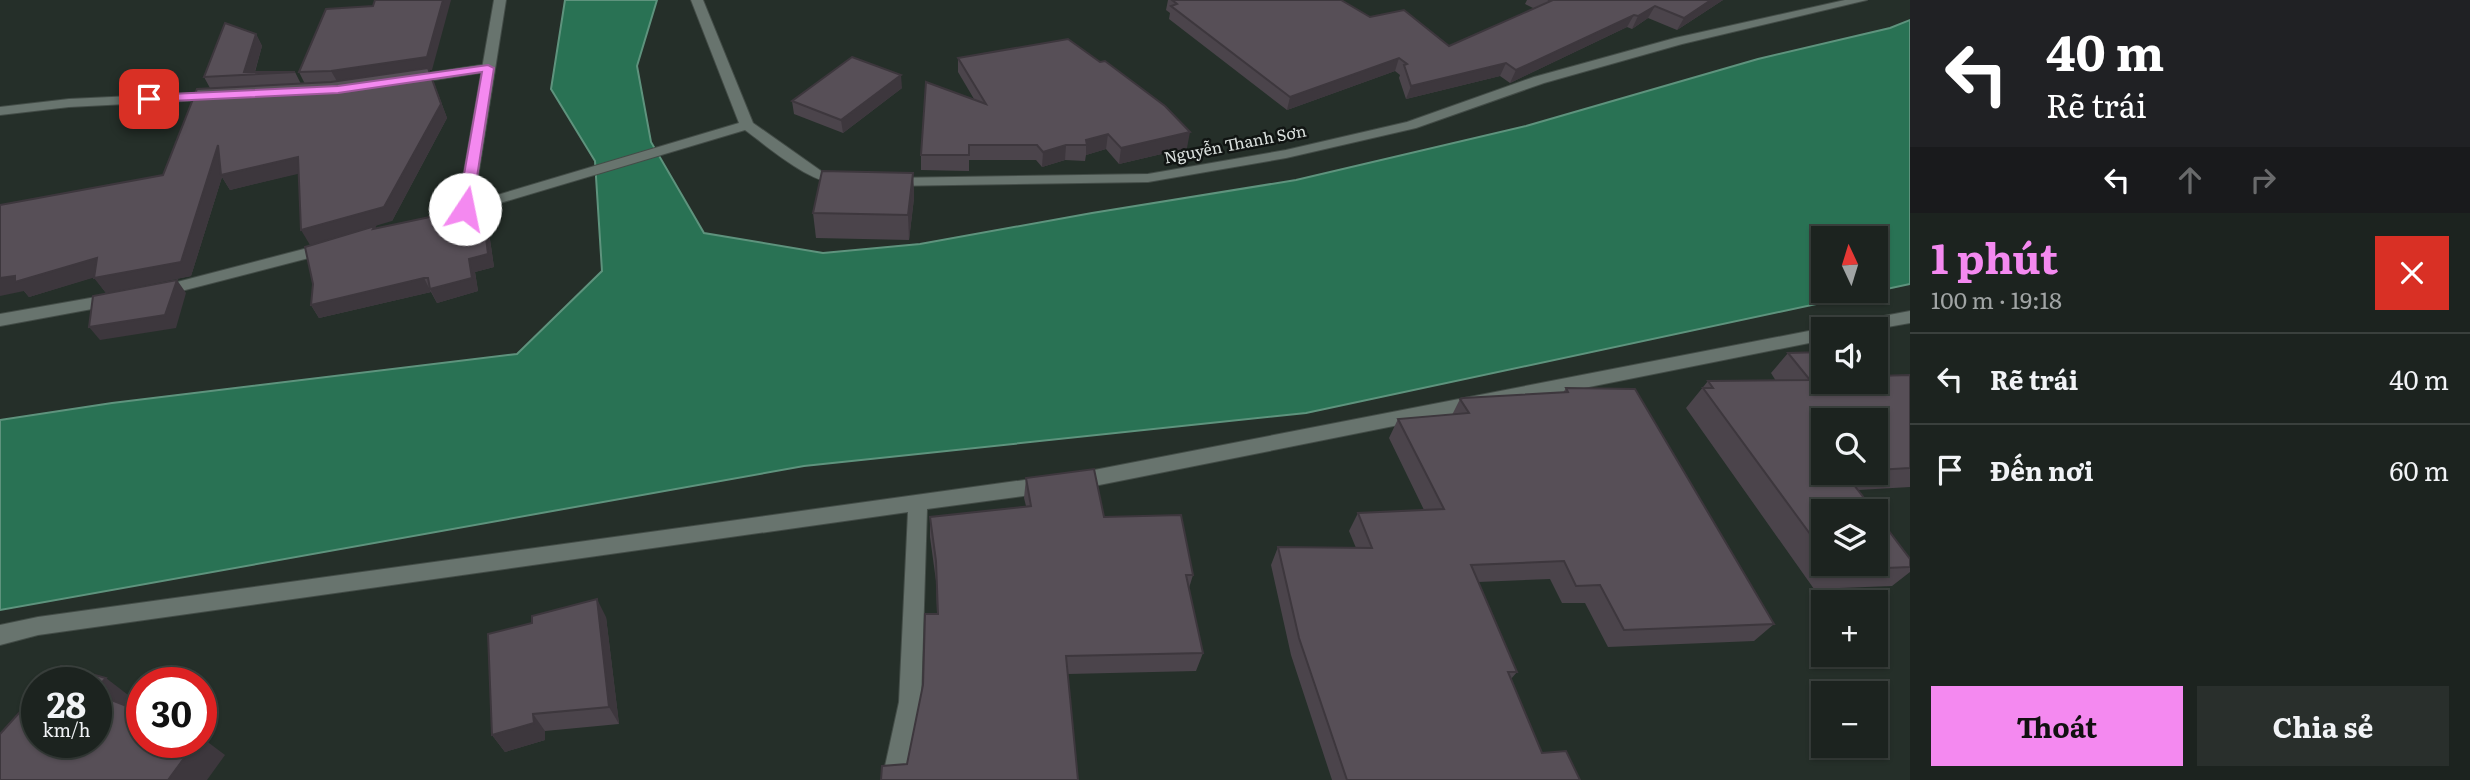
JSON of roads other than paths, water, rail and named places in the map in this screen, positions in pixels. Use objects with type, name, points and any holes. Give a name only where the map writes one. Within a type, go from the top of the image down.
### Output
[{"type":"street","points":[[465,209],[500,0]]},
{"type":"street","points":[[414,223],[747,125],[696,0]]},
{"type":"street","name":"Nguyễn Thanh Sơn","points":[[747,125],[821,177],[904,183],[1148,178],[1286,154],[1411,125],[1539,79],[1679,41],[1861,0]]},
{"type":"street","points":[[393,82],[488,68]]},
{"type":"street","points":[[0,111],[69,103],[230,95]]},
{"type":"street","points":[[0,320],[136,296],[262,267],[338,245]]},
{"type":"street","points":[[1888,321],[1910,317]]},
{"type":"street","points":[[0,635],[38,626],[1089,479],[1811,337]]},
{"type":"street","points":[[894,780],[910,702],[918,503]]}]
